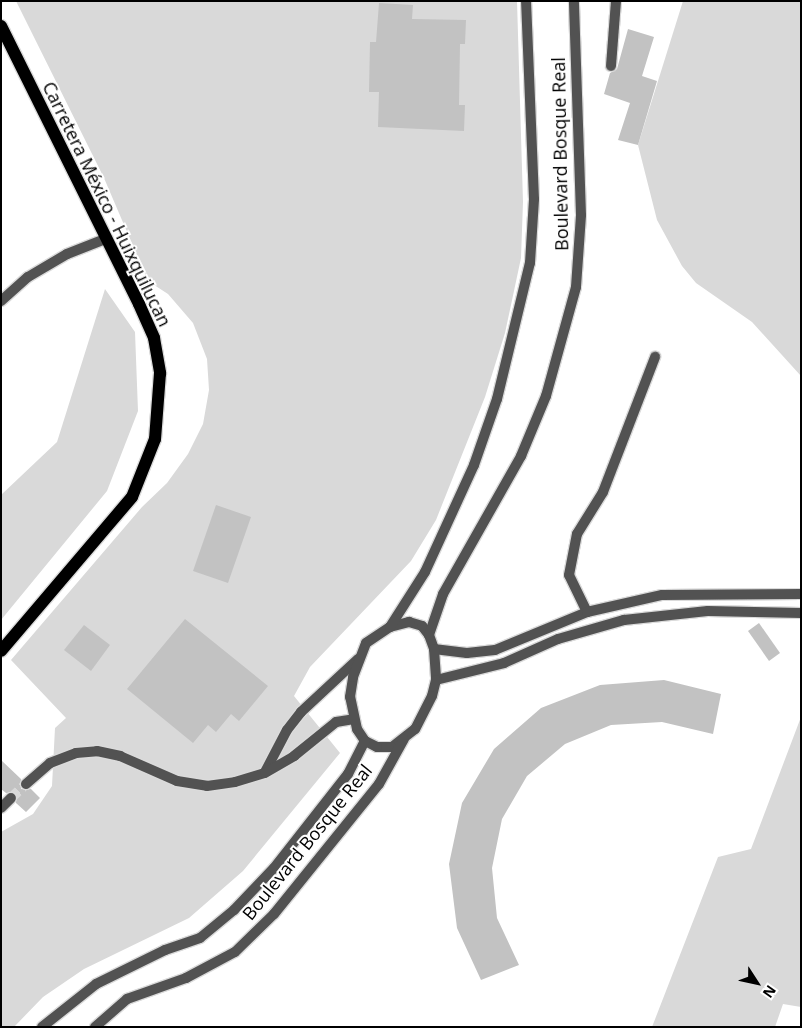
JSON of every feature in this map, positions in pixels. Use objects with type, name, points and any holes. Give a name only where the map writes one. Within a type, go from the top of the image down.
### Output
[{"type":"main road","name":"Carretera México - Huixquilucan","points":[[1,26],[154,338],[160,373],[155,439],[132,497],[1,651]]},
{"type":"street","name":"Boulevard Bosque Real","points":[[390,627],[425,572],[474,465],[497,398],[530,263],[534,199],[526,1]]},
{"type":"street","name":"Boulevard Bosque Real","points":[[429,635],[443,594],[487,520],[521,456],[542,405],[576,287],[581,215],[574,1]]},
{"type":"street","points":[[611,66],[616,1]]},
{"type":"street","points":[[1,301],[28,277],[67,254],[105,238]]},
{"type":"street","points":[[587,612],[568,575],[577,534],[603,492],[655,357]]},
{"type":"street","points":[[434,649],[466,653],[495,650],[587,612],[662,596],[801,594]]},
{"type":"street","points":[[436,680],[504,663],[558,639],[624,620],[708,611],[801,613]]},
{"type":"street","points":[[409,622],[422,626],[429,635],[434,649],[436,680],[426,714],[404,740],[392,747],[377,747],[365,741],[354,719],[350,697],[358,659],[366,643],[390,627],[409,622]]},
{"type":"street","points":[[265,773],[287,730],[301,712],[358,659]]},
{"type":"street","points":[[26,784],[50,763],[76,753],[96,751],[120,756],[177,781],[207,786],[265,773],[294,756],[336,722],[354,719]]},
{"type":"street","name":"Boulevard Bosque Real","points":[[95,1027],[127,999],[186,978],[235,952],[274,914],[379,784],[404,740]]},
{"type":"street","name":"Boulevard Bosque Real","points":[[42,1027],[96,984],[165,950],[200,938],[234,910],[274,868],[348,774],[365,741]]},
{"type":"street","points":[[1,808],[11,798]]},
{"type":"shaded area","points":[[16,1],[517,1],[523,202],[521,258],[505,333],[485,397],[436,520],[411,561],[310,667],[294,696],[340,753],[243,871],[189,918],[84,969],[43,997],[14,1027],[1,1027],[1,832],[33,814],[52,786],[55,728],[66,718],[11,660],[142,507],[167,483],[188,454],[203,424],[209,390],[207,359],[193,323],[168,294],[148,281],[104,178]]},
{"type":"shaded area","points":[[683,1],[801,1],[801,376],[752,322],[696,283],[682,266],[657,220],[638,145]]},
{"type":"shaded area","points":[[105,289],[135,332],[138,411],[107,491],[1,620],[1,495],[57,442]]},
{"type":"shaded area","points":[[801,717],[801,1007],[783,1004],[775,1027],[652,1027],[718,857],[751,849]]},
{"type":"building","points":[[379,3],[413,5],[412,19],[466,20],[465,44],[460,44],[459,105],[465,105],[464,131],[378,127],[379,92],[369,92],[370,42],[376,42]]},
{"type":"building","points":[[628,29],[654,37],[642,76],[657,81],[638,145],[618,140],[630,103],[604,94],[610,73],[617,69]]},
{"type":"building","points":[[216,505],[251,517],[228,583],[193,571]]},
{"type":"building","points":[[185,619],[268,686],[239,721],[231,714],[216,732],[208,725],[193,743],[127,689]]},
{"type":"building","points":[[759,623],[780,653],[769,661],[748,631]]},
{"type":"building","points":[[84,625],[110,645],[91,671],[64,650]]},
{"type":"building","points":[[664,680],[721,694],[713,734],[662,722],[611,725],[565,744],[527,776],[502,819],[492,868],[497,918],[519,965],[481,980],[457,928],[449,864],[462,803],[494,749],[541,708],[600,685]]},
{"type":"building","points":[[1,760],[21,779],[21,789],[31,789],[40,798],[26,812],[16,803],[15,793],[6,793],[1,789]]},
{"type":"tunnel","points":[[11,798],[26,784]]}]
